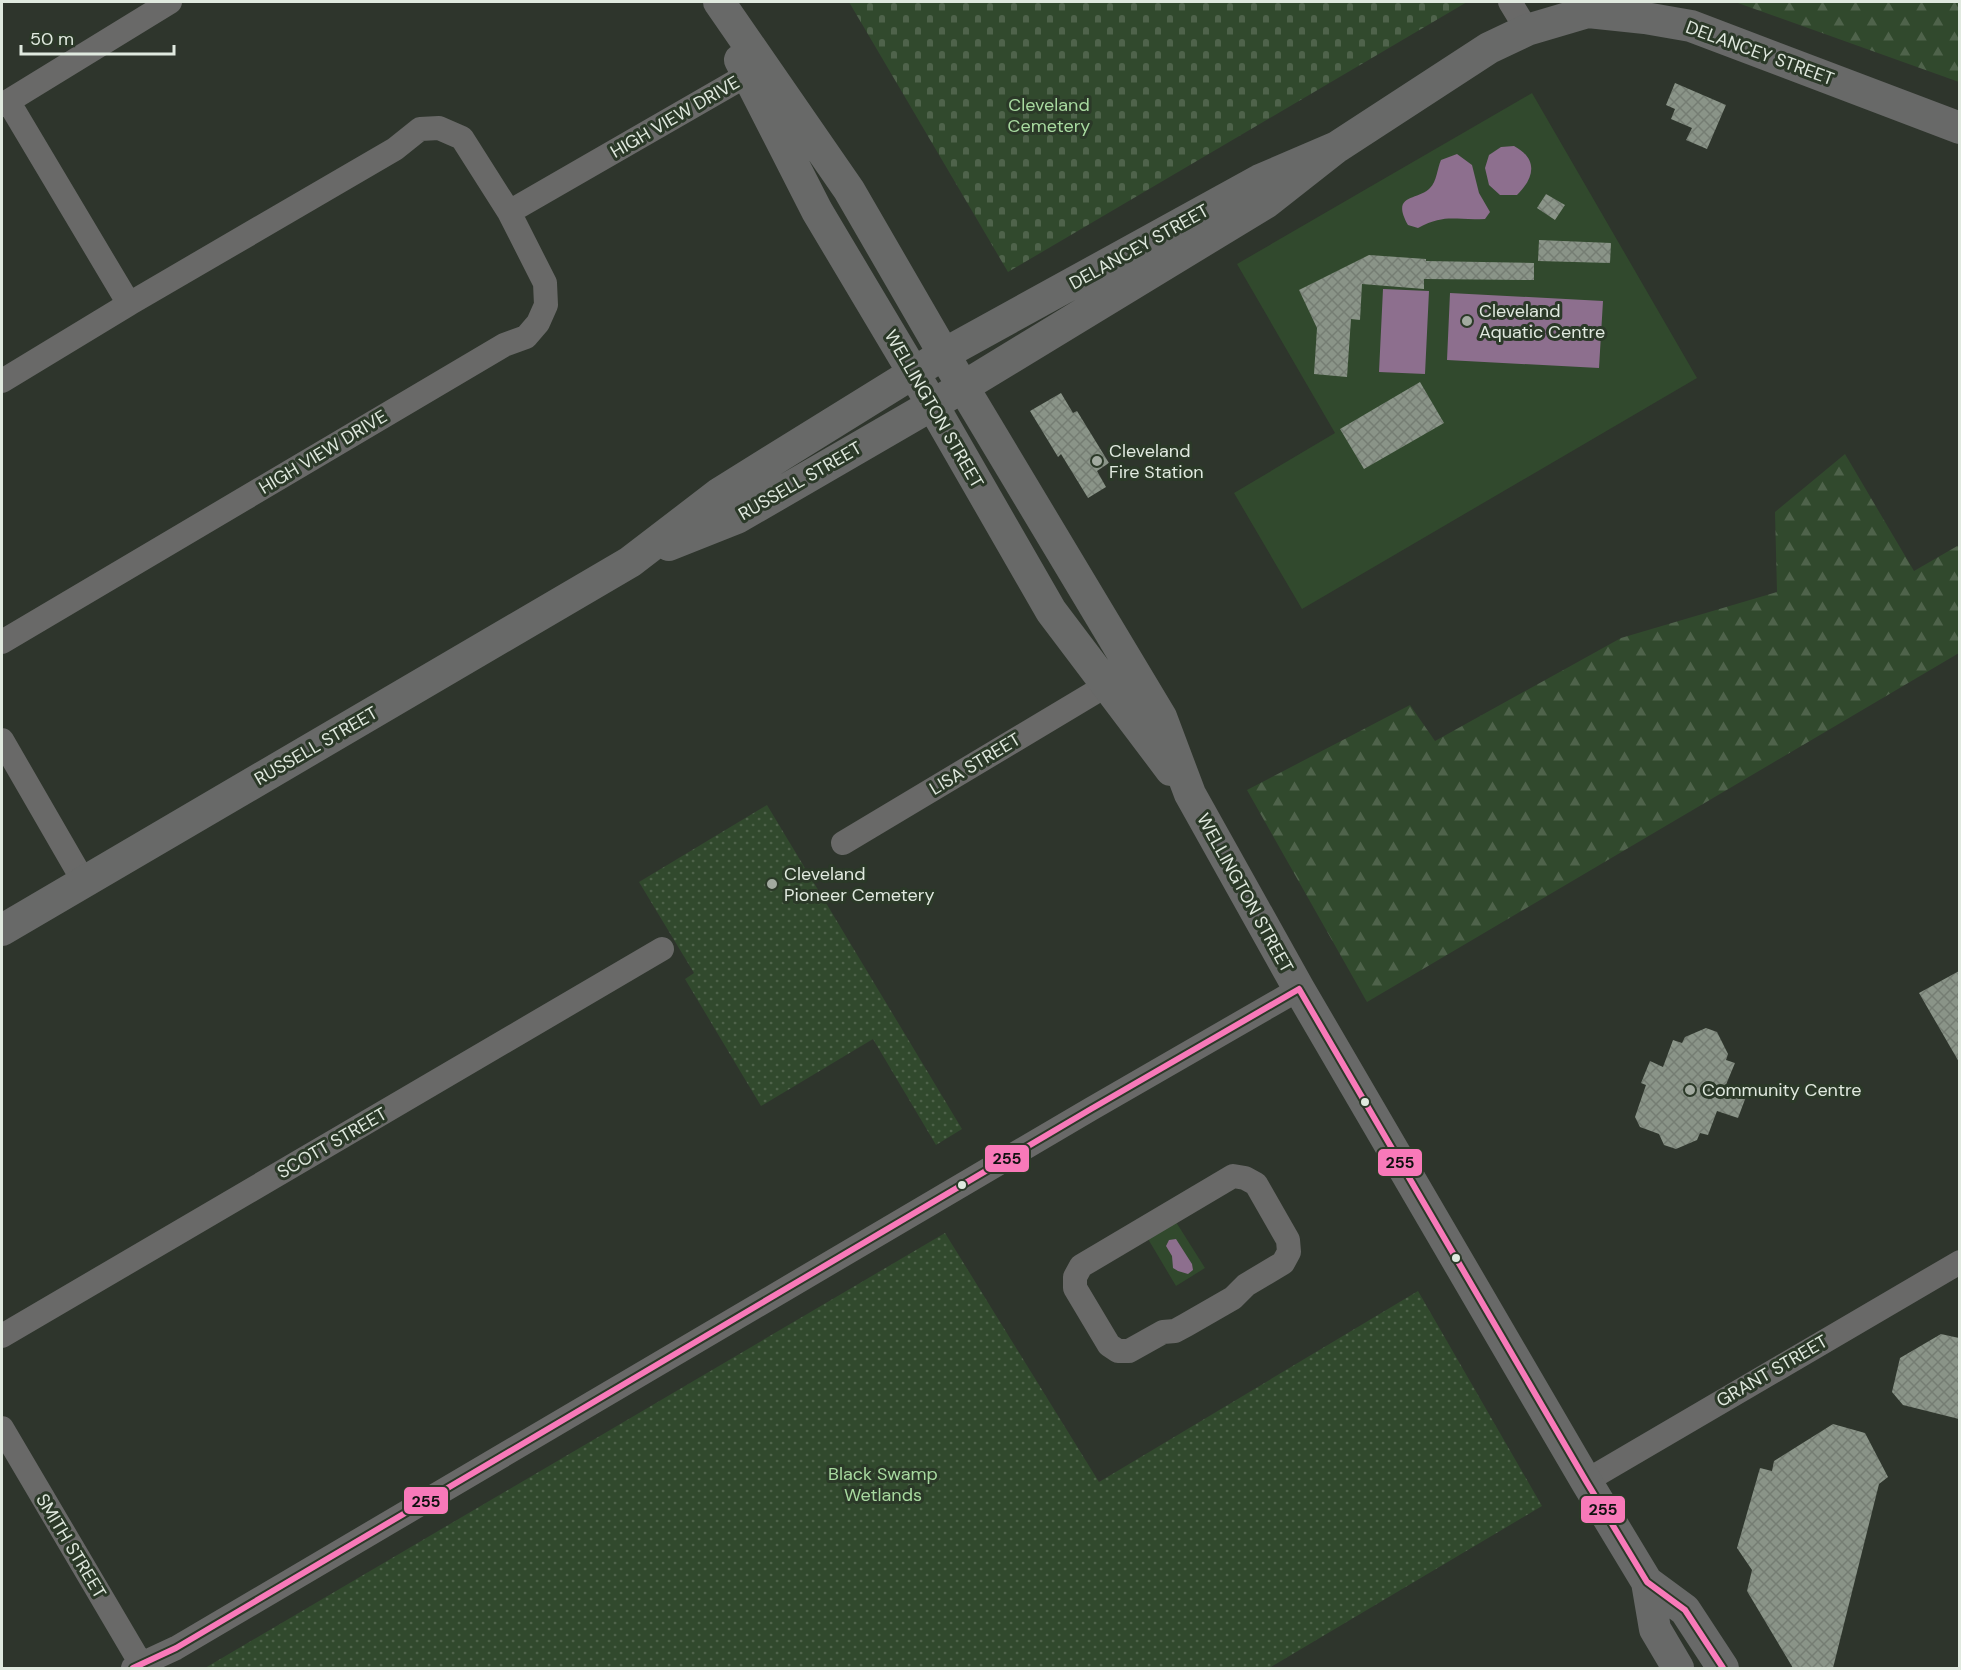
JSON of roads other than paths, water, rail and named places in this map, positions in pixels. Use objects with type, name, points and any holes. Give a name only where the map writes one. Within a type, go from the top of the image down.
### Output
[{"type":"main road","name":"WELLINGTON STREET","points":[[713,2],[747,75],[817,211],[932,404],[1051,611],[1190,794]]},
{"type":"main road","name":"WELLINGTON STREET","points":[[720,2],[849,190],[963,387],[1161,717],[1190,794],[1299,989],[1647,1582],[1655,1629],[1678,1668]]},
{"type":"main road","name":"DELANCEY STREET","points":[[963,387],[1267,202],[1337,147],[1489,48],[1527,30],[1587,12],[1691,26],[1959,128]]},
{"type":"main road","name":"DELANCEY STREET","points":[[944,354],[1260,180],[1337,147]]},
{"type":"main road","name":"RUSSELL STREET","points":[[2,930],[630,562],[720,493],[944,354]]},
{"type":"main road","name":"RUSSELL STREET","points":[[630,562],[737,518],[963,387]]},
{"type":"main road","name":"WELLINGTON STREET","points":[[1647,1582],[1685,1610],[1723,1668]]},
{"type":"street","points":[[1510,2],[1527,30]]},
{"type":"street","points":[[129,304],[5,103],[163,3]]},
{"type":"street","name":"HIGH VIEW DRIVE","points":[[509,212],[747,75]]},
{"type":"street","name":"HIGH VIEW DRIVE","points":[[2,381],[395,149],[420,129],[438,128],[462,138],[509,212],[545,283],[546,305],[538,323],[526,338],[504,345],[2,642]]},
{"type":"street","name":"LISA STREET","points":[[843,843],[1107,685]]},
{"type":"street","points":[[2,740],[84,882]]},
{"type":"street","name":"SCOTT STREET","points":[[2,1336],[662,949]]},
{"type":"street","points":[[137,1666],[176,1648],[1299,989]]},
{"type":"street","points":[[1233,1176],[1245,1178],[1256,1184],[1288,1240],[1289,1252],[1283,1263],[1246,1285],[1233,1298],[1175,1331],[1163,1332],[1129,1351],[1118,1351],[1109,1345],[1075,1288],[1075,1276],[1081,1266],[1157,1220],[1233,1176]]},
{"type":"street","name":"GRANT STREET","points":[[1586,1481],[1959,1262]]},
{"type":"street","name":"SMITH STREET","points":[[2,1428],[9,1459],[137,1666]]},
{"type":"place","name":"Cleveland Aquatic Centre","points":[[1467,321]]},
{"type":"place","name":"Cleveland Fire Station","points":[[1097,461]]},
{"type":"place","name":"Cleveland Pioneer Cemetery","points":[[772,884]]},
{"type":"place","name":"Community Centre","points":[[1690,1090]]},
{"type":"park label","name":"Cleveland Cemetery","points":[[1049,115]]},
{"type":"park label","name":"Black Swamp Wetlands","points":[[883,1484]]}]
